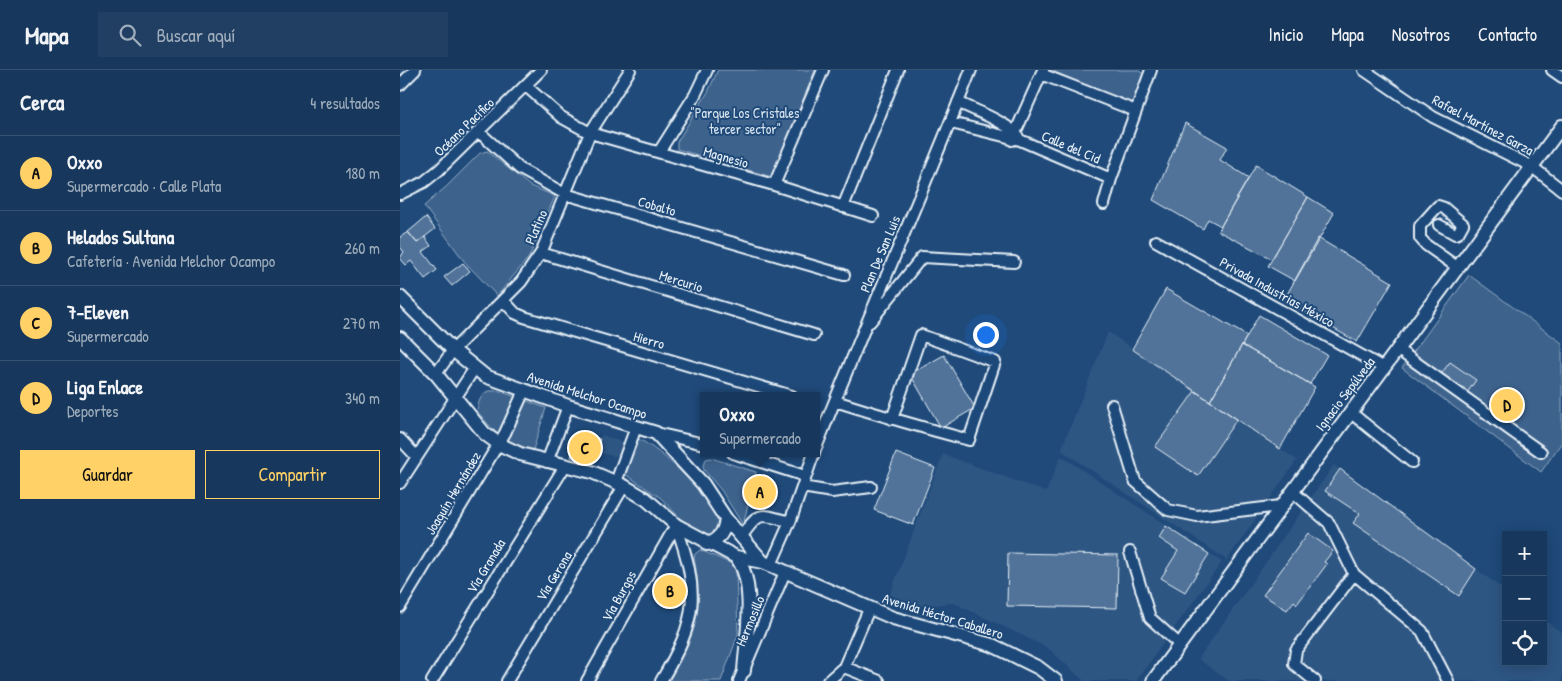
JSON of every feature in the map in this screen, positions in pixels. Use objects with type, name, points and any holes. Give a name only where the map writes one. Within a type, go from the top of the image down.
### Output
[{"type":"main road","name":"Ignacio Sepúlveda","points":[[1153,681],[1280,506],[1562,126]]},
{"type":"main road","name":"Avenida Melchor Ocampo","points":[[400,297],[453,350],[474,369],[485,376],[568,406],[656,433],[703,484],[726,519],[767,564]]},
{"type":"main road","points":[[400,338],[436,374],[485,434],[498,444],[520,454],[592,472],[620,484],[646,499],[676,525],[707,544],[736,557],[767,564]]},
{"type":"main road","points":[[707,544],[720,537],[724,530],[726,519]]},
{"type":"main road","points":[[736,557],[744,573],[748,592],[742,676]]},
{"type":"main road","name":"Avenida Héctor Caballero","points":[[767,564],[868,609],[893,618],[992,645],[1039,668],[1056,681]]},
{"type":"street","points":[[400,85],[415,70]]},
{"type":"street","name":"Océano Pacífico","points":[[400,194],[431,176],[479,132],[541,70]]},
{"type":"street","name":"Platino","points":[[436,374],[453,350],[521,282],[540,253],[590,134],[630,70]]},
{"type":"street","points":[[659,152],[695,95],[707,70]]},
{"type":"street","points":[[774,184],[823,70]]},
{"type":"street","points":[[843,208],[898,70]]},
{"type":"street","name":"Plan De San Luis","points":[[820,438],[864,328],[951,123],[971,70]]},
{"type":"street","points":[[1104,204],[1111,179],[1151,70]]},
{"type":"street","name":"Rafael Martínez Garza","points":[[1364,70],[1433,117],[1531,166],[1562,190]]},
{"type":"street","points":[[1552,70],[1562,78]]},
{"type":"street","points":[[1015,137],[1042,72],[1136,110]]},
{"type":"street","name":"Magnesio","points":[[526,86],[561,117],[590,134],[774,184],[843,208],[873,216]]},
{"type":"street","name":"Calle del Cid","points":[[958,102],[1015,137],[1111,179]]},
{"type":"street","name":"Calle del Cid","points":[[951,123],[1015,137]]},
{"type":"street","name":"Cobalto","points":[[479,132],[520,169],[565,194],[844,275]]},
{"type":"street","points":[[1439,225],[1455,234],[1458,233],[1463,224],[1444,208],[1438,206],[1420,226],[1420,238],[1426,246],[1457,267]]},
{"type":"street","name":"Privada Industrias México","points":[[1156,241],[1384,368]]},
{"type":"street","name":"Mercurio","points":[[540,253],[814,335]]},
{"type":"street","points":[[864,328],[922,257],[1014,262]]},
{"type":"street","name":"Hierro","points":[[504,301],[515,313],[524,317],[778,392]]},
{"type":"street","points":[[835,401],[892,419],[969,440],[995,362],[921,335],[892,419]]},
{"type":"street","points":[[1397,349],[1541,452]]},
{"type":"street","points":[[400,483],[474,369]]},
{"type":"street","name":"Joaquín Hernández","points":[[400,607],[498,444],[524,390]]},
{"type":"street","points":[[1112,405],[1135,481],[1168,510],[1197,516],[1280,506]]},
{"type":"street","points":[[547,462],[568,406]]},
{"type":"street","points":[[1350,412],[1412,462]]},
{"type":"street","name":"Vía Gerona","points":[[507,681],[620,484],[636,427]]},
{"type":"street","points":[[656,433],[700,443]]},
{"type":"street","points":[[400,439],[416,456]]},
{"type":"street","points":[[745,457],[805,476]]},
{"type":"street","points":[[767,564],[790,522],[812,457]]},
{"type":"street","name":"Vía Granada","points":[[432,681],[565,466]]},
{"type":"street","points":[[802,487],[832,492],[871,487]]},
{"type":"street","points":[[1292,491],[1329,523],[1354,574],[1422,631],[1448,681]]},
{"type":"street","points":[[742,536],[754,518],[759,516],[790,522]]},
{"type":"street","points":[[662,681],[679,650],[692,612],[692,582],[676,525]]},
{"type":"street","name":"Vía Burgos","points":[[587,681],[676,525]]},
{"type":"street","points":[[1130,552],[1150,618],[1180,645]]},
{"type":"street","name":"Hermosillo","points":[[742,676],[785,572]]},
{"type":"street","points":[[1315,681],[1294,664],[1296,650],[1354,574]]},
{"type":"street","points":[[828,681],[844,667],[868,609]]},
{"type":"street","points":[[844,667],[879,681]]},
{"type":"shaded area","points":[[1108,332],[1297,460],[1227,560],[1061,450]]},
{"type":"shaded area","points":[[602,435],[630,445],[626,459],[596,452]]},
{"type":"shaded area","points":[[943,454],[1046,492],[1061,456],[1222,562],[1136,681],[1084,681],[1048,648],[954,603],[912,607],[890,594]]},
{"type":"shaded area","points":[[1334,465],[1502,588],[1502,666],[1547,666],[1547,622],[1562,633],[1562,681],[1229,681],[1198,659]]},
{"type":"green space","name":"\"Parque Los Cristales tercer sector\"","points":[[718,70],[815,70],[772,177],[677,149],[677,142],[708,92]]},
{"type":"green space","points":[[1050,70],[1137,70],[1144,74],[1133,104]]},
{"type":"green space","points":[[487,151],[530,186],[555,196],[529,257],[497,296],[464,261],[424,206],[480,153]]},
{"type":"green space","points":[[1469,275],[1562,343],[1562,442],[1541,472],[1402,368]]},
{"type":"green space","points":[[489,391],[499,391],[546,408],[533,450],[501,436],[477,411],[480,399]]},
{"type":"green space","points":[[635,437],[660,453],[686,476],[708,503],[720,529],[711,536],[685,523],[661,498],[625,474]]},
{"type":"green space","points":[[711,458],[756,472],[743,525],[721,490],[704,470],[703,465],[706,459]]},
{"type":"green space","points":[[700,550],[732,564],[736,569],[738,635],[721,681],[669,681],[685,650],[695,623],[698,609],[698,594],[694,558],[695,554]]},
{"type":"building","points":[[1185,123],[1227,147],[1220,160],[1249,178],[1221,226],[1208,219],[1203,229],[1153,200]]},
{"type":"building","points":[[1256,165],[1308,197],[1272,259],[1218,231]]},
{"type":"building","points":[[1308,197],[1334,213],[1295,281],[1268,266]]},
{"type":"building","points":[[426,217],[435,229],[417,243],[408,232]]},
{"type":"building","points":[[408,232],[417,243],[425,237],[431,246],[423,252],[437,270],[425,279],[411,261],[406,265],[400,258],[404,252],[400,247],[400,237]]},
{"type":"building","points":[[1318,238],[1392,282],[1357,342],[1284,300]]},
{"type":"building","points":[[463,263],[470,271],[452,286],[444,277]]},
{"type":"building","points":[[1166,289],[1247,336],[1210,401],[1132,349]]},
{"type":"building","points":[[1259,315],[1327,355],[1310,384],[1242,345]]},
{"type":"building","points":[[1242,345],[1315,387],[1280,449],[1210,401]]},
{"type":"building","points":[[944,355],[975,408],[941,428],[910,374]]},
{"type":"building","points":[[1450,362],[1476,380],[1467,393],[1441,374]]},
{"type":"building","points":[[1195,391],[1237,419],[1198,476],[1155,447]]},
{"type":"building","points":[[578,433],[600,439],[593,463],[571,457]]},
{"type":"building","points":[[896,453],[935,468],[913,525],[874,510]]},
{"type":"building","points":[[1340,469],[1476,569],[1459,596],[1353,523],[1360,514],[1325,491]]},
{"type":"building","points":[[755,477],[774,482],[765,508],[748,503]]},
{"type":"building","points":[[1166,526],[1209,554],[1185,592],[1161,578],[1178,551],[1159,538]]},
{"type":"building","points":[[1308,533],[1333,551],[1324,562],[1327,564],[1297,604],[1294,601],[1287,610],[1263,595]]},
{"type":"building","points":[[1008,553],[1118,555],[1117,608],[1007,606]]},
{"type":"place","name":"Liga Enlace","points":[[1507,405]]},
{"type":"place","name":"7-Eleven","points":[[585,448]]},
{"type":"place","name":"Oxxo","points":[[760,492]]},
{"type":"place","name":"Helados Sultana","points":[[670,591]]}]
